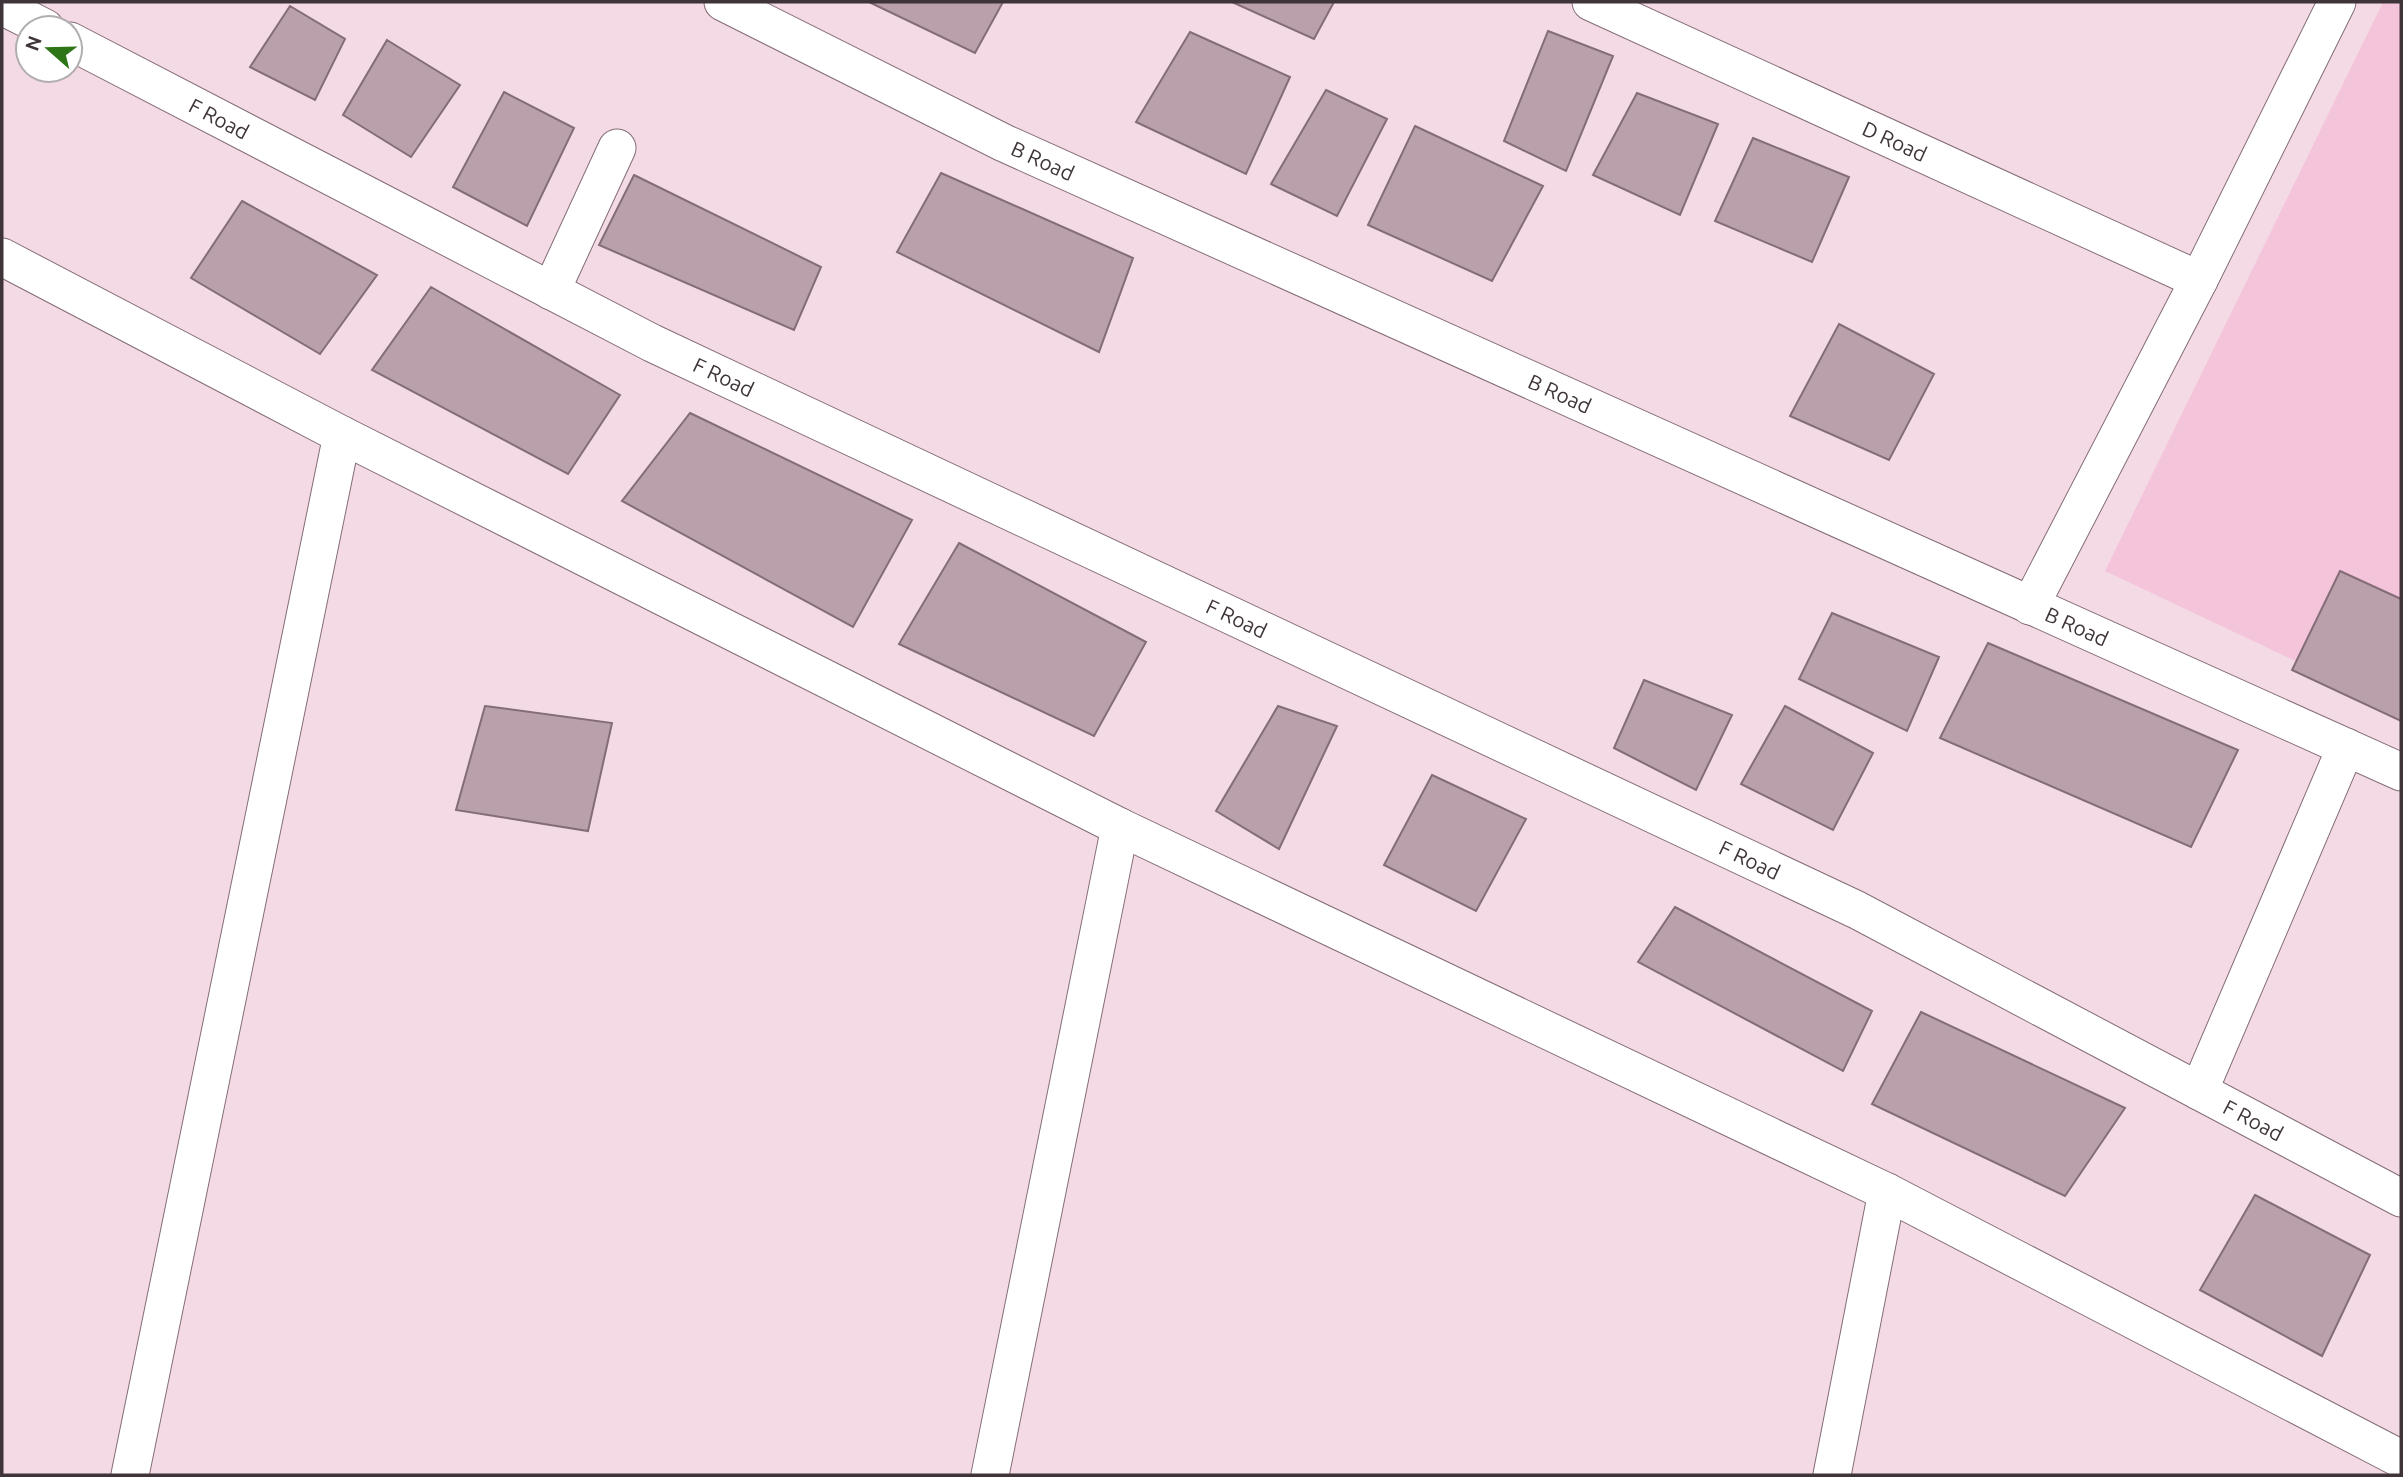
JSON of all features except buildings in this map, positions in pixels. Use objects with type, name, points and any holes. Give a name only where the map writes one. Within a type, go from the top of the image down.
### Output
[{"type":"street","name":"B Road","points":[[723,2],[1004,142],[2401,772]]},
{"type":"street","name":"D Road","points":[[1591,2],[2199,280]]},
{"type":"street","points":[[2030,606],[2199,280],[2337,2]]},
{"type":"street","points":[[2,6],[18,14]]},
{"type":"street","name":"F Road","points":[[84,48],[652,343],[1857,910],[2401,1198]]},
{"type":"street","points":[[551,291],[617,148]]},
{"type":"street","points":[[2,257],[342,435],[1120,827],[1887,1192],[2401,1459]]},
{"type":"street","points":[[130,1475],[342,435]]},
{"type":"street","points":[[2199,1091],[2346,747]]},
{"type":"street","points":[[990,1475],[1120,827]]},
{"type":"street","points":[[1832,1475],[1887,1192]]},
{"type":"shaded area","points":[[2383,2],[2401,2],[2401,711],[2105,571]]}]
